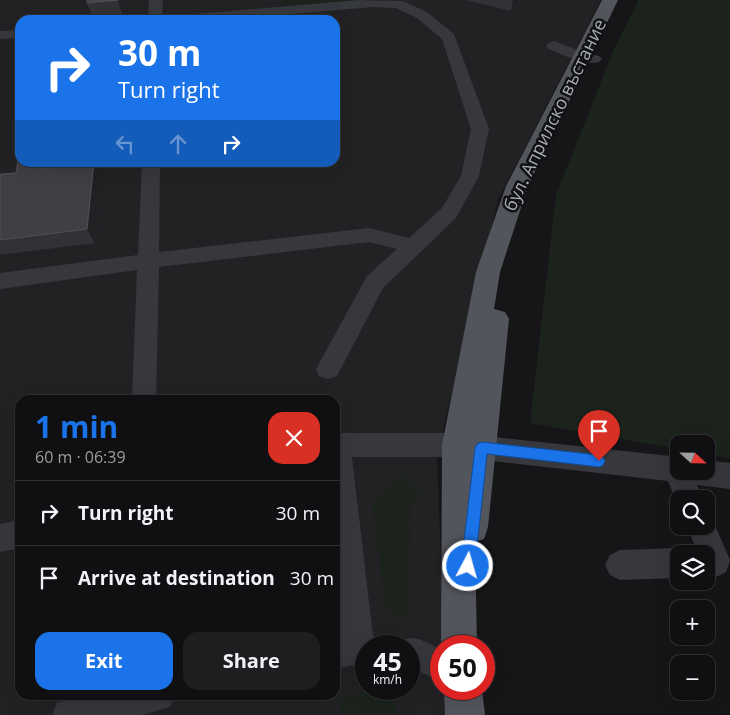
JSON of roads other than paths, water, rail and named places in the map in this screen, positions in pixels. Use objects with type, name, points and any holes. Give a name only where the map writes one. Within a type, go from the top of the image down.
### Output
[{"type":"main road","name":"бул. Априлско въстание","points":[[454,635],[469,446],[505,272],[516,232],[610,0]]},
{"type":"main road","name":"бул. Априлско въстание","points":[[588,58],[622,0]]},
{"type":"main road","points":[[464,700],[465,715]]},
{"type":"lane","points":[[155,15],[156,0]]},
{"type":"lane","points":[[230,15],[373,3],[398,4],[422,15],[449,37],[480,129],[470,176],[449,213],[374,282],[328,369]]},
{"type":"lane","points":[[0,35],[15,34]]},
{"type":"lane","points":[[554,46],[588,58]]},
{"type":"lane","points":[[144,395],[151,167]]},
{"type":"lane","points":[[0,281],[148,261],[369,235],[412,246]]},
{"type":"lane","points":[[340,445],[469,446],[670,469]]},
{"type":"lane","points":[[715,474],[730,476]]},
{"type":"lane","points":[[340,483],[353,650]]},
{"type":"lane","points":[[0,538],[15,535]]},
{"type":"lane","points":[[705,535],[717,562]]},
{"type":"lane","points":[[620,565],[670,563]]},
{"type":"lane","points":[[69,715],[136,700]]}]
